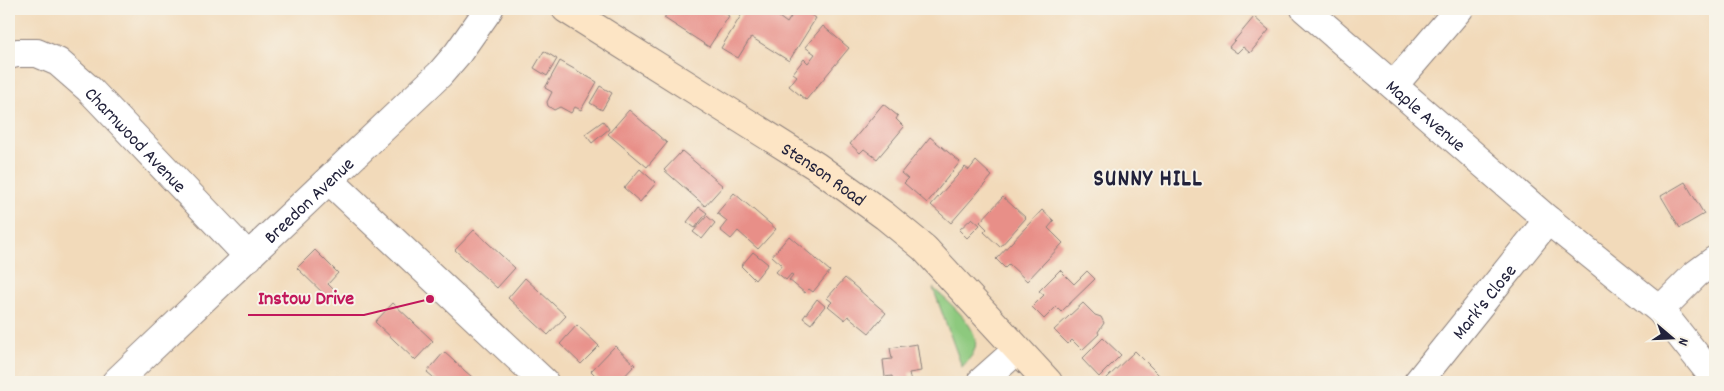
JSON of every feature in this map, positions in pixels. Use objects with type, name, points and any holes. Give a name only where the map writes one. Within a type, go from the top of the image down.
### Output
[{"type":"street","name":"Breedon Avenue","points":[[116,382],[440,74],[458,53],[489,9]]},
{"type":"street","name":"Stenson Road","points":[[566,9],[816,166],[885,216],[924,248],[1048,382]]},
{"type":"street","name":"Maple Avenue","points":[[1305,9],[1548,220],[1660,310],[1715,379]]},
{"type":"street","points":[[1394,85],[1459,9]]},
{"type":"street","name":"Charnwood Avenue","points":[[9,55],[37,53],[58,62],[89,89],[249,257]]},
{"type":"street","points":[[329,180],[544,382]]},
{"type":"street","name":"Mark's Close","points":[[1418,382],[1548,220]]},
{"type":"street","points":[[1660,310],[1696,274],[1715,260]]},
{"type":"street","points":[[980,382],[1017,350]]},
{"type":"green space","points":[[933,288],[963,316],[974,334],[976,343],[974,351],[962,367]]},
{"type":"building","points":[[670,9],[721,9],[729,16],[709,47],[664,18]]},
{"type":"building","points":[[745,9],[776,9],[781,12],[779,17],[787,23],[796,9],[801,9],[816,18],[789,61],[751,37],[738,58],[721,48]]},
{"type":"building","points":[[1254,17],[1269,30],[1250,53],[1243,47],[1237,53],[1229,47]]},
{"type":"building","points":[[823,26],[849,48],[806,100],[789,86],[797,76],[793,73],[804,59],[808,63],[815,54],[805,47]]},
{"type":"building","points":[[544,51],[557,59],[547,76],[534,68]]},
{"type":"building","points":[[560,61],[597,82],[581,110],[575,107],[571,113],[560,107],[554,110],[548,106],[547,102],[552,92],[545,88]]},
{"type":"building","points":[[600,86],[612,93],[602,110],[590,103]]},
{"type":"building","points":[[883,104],[898,116],[896,119],[904,127],[877,159],[864,149],[860,153],[850,144]]},
{"type":"building","points":[[629,110],[667,143],[647,167],[608,134]]},
{"type":"building","points":[[603,121],[609,129],[592,143],[585,134]]},
{"type":"building","points":[[930,137],[960,162],[927,203],[904,183],[908,179],[901,173]]},
{"type":"building","points":[[682,151],[723,186],[705,206],[664,170]]},
{"type":"building","points":[[976,161],[992,176],[951,223],[931,205],[965,167],[969,170]]},
{"type":"building","points":[[640,169],[656,183],[640,202],[624,188]]},
{"type":"building","points":[[1685,182],[1704,214],[1680,228],[1661,196]]},
{"type":"building","points":[[734,193],[776,229],[758,249],[738,231],[731,239],[720,230],[727,221],[717,213]]},
{"type":"building","points":[[1003,197],[1026,218],[1000,247],[984,232],[987,229],[980,222]]},
{"type":"building","points":[[699,207],[707,213],[695,228],[687,222]]},
{"type":"building","points":[[1042,210],[1054,221],[1048,228],[1063,243],[1027,281],[1009,264],[1005,268],[996,259]]},
{"type":"building","points":[[707,216],[715,223],[702,239],[693,232]]},
{"type":"building","points":[[972,218],[980,225],[967,238],[959,230]]},
{"type":"building","points":[[474,230],[515,268],[497,288],[455,250]]},
{"type":"building","points":[[789,236],[830,271],[813,292],[809,289],[805,293],[789,280],[793,275],[791,274],[786,280],[776,272],[782,265],[772,256]]},
{"type":"building","points":[[315,250],[338,273],[328,284],[335,291],[328,298],[297,268]]},
{"type":"building","points":[[753,252],[768,264],[755,280],[741,266]]},
{"type":"building","points":[[1060,270],[1074,284],[1087,271],[1095,279],[1061,312],[1056,307],[1044,319],[1032,307],[1044,295],[1039,291]]},
{"type":"building","points":[[525,278],[566,316],[548,335],[508,298]]},
{"type":"building","points":[[845,278],[886,313],[869,333],[848,316],[845,320],[828,306],[832,302],[827,298]]},
{"type":"building","points":[[817,299],[825,306],[811,324],[803,318]]},
{"type":"building","points":[[393,303],[433,341],[415,360],[375,322]]},
{"type":"building","points":[[1083,303],[1095,315],[1101,317],[1104,323],[1098,332],[1099,334],[1082,350],[1072,340],[1068,344],[1054,330]]},
{"type":"building","points":[[577,325],[599,346],[581,364],[560,344]]},
{"type":"building","points":[[1103,338],[1121,355],[1099,377],[1082,359]]},
{"type":"building","points":[[917,344],[921,371],[909,373],[911,382],[893,382],[892,376],[885,377],[883,360],[892,359],[890,348]]},
{"type":"building","points":[[615,346],[635,365],[619,382],[602,382],[591,371]]},
{"type":"building","points":[[1135,351],[1161,377],[1156,382],[1110,382],[1106,379]]},
{"type":"building","points":[[444,352],[478,382],[439,382],[427,372]]},
{"type":"place","name":"Instow Drive","points":[[430,299]]},
{"type":"district","name":"SUNNY HILL","points":[[1148,177]]}]
